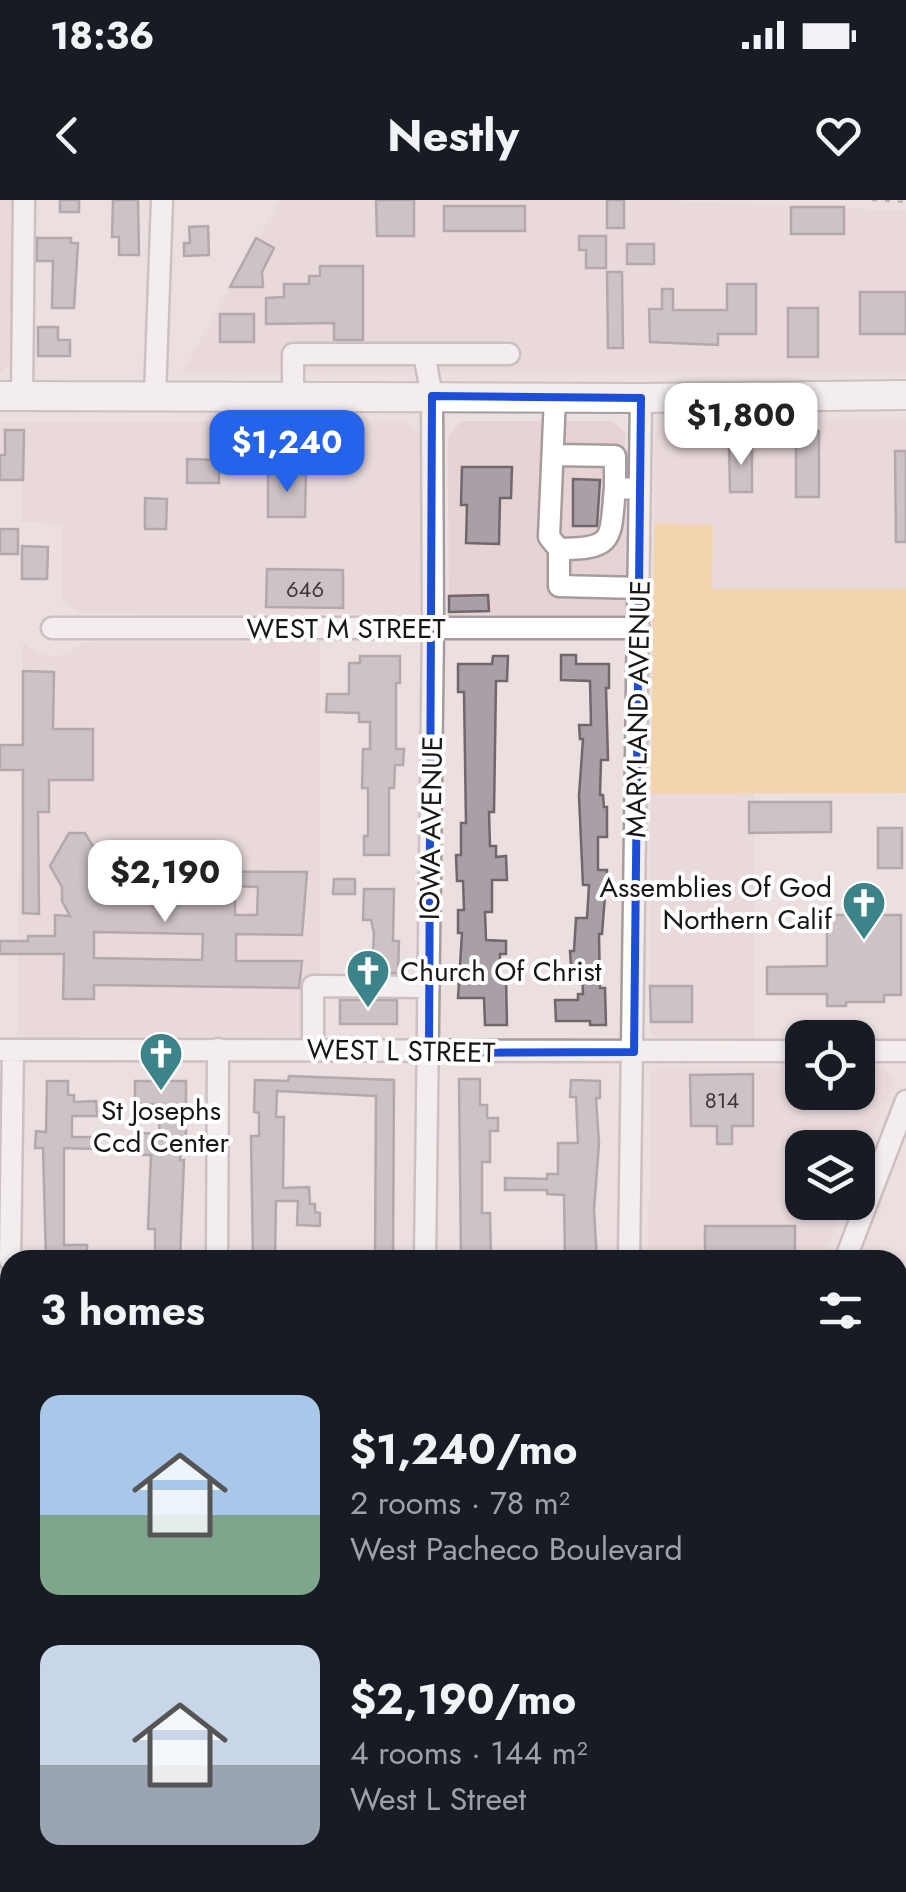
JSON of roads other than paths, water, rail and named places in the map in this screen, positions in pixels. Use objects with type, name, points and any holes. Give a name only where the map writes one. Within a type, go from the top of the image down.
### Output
[{"type":"highway","points":[[11,396],[906,395]]},
{"type":"street","points":[[11,396],[24,200]]},
{"type":"street","points":[[155,396],[162,200]]},
{"type":"street","points":[[293,396],[293,354],[509,354]]},
{"type":"street","name":"IOWA AVENUE","points":[[424,354],[432,396],[433,628],[425,1250]]},
{"type":"street","points":[[555,397],[549,537],[559,549],[558,586],[640,588]]},
{"type":"street","name":"MARYLAND AVENUE","points":[[629,1250],[641,398]]},
{"type":"street","points":[[554,456],[615,456],[611,535],[590,549],[559,549]]},
{"type":"street","points":[[615,490],[640,490]]},
{"type":"street","name":"WEST M STREET","points":[[52,628],[639,628]]},
{"type":"street","points":[[314,1050],[313,986],[428,987]]},
{"type":"street","points":[[217,1250],[218,1049]]},
{"type":"street","points":[[7,1050],[10,1250]]},
{"type":"street","name":"WEST L STREET","points":[[7,1050],[785,1051]]},
{"type":"street","points":[[875,1051],[906,1051]]},
{"type":"street","points":[[848,1250],[902,1121],[906,1101]]},
{"type":"place","name":"Assemblies Of God Northern Calif","points":[[864,941]]},
{"type":"place","name":"Church Of Christ","points":[[368,1009]]},
{"type":"place","name":"St Josephs Ccd Center","points":[[161,1092]]}]
